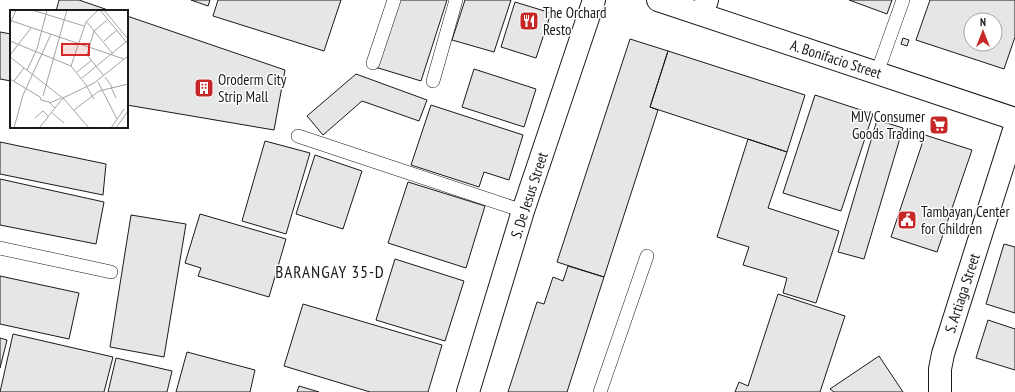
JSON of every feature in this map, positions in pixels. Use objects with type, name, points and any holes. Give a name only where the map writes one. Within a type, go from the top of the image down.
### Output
[{"type":"street","name":"S. De Jesus Street","points":[[468,392],[523,211],[594,0]]},
{"type":"street","name":"A. Bonifacio Street","points":[[658,0],[704,7],[877,73],[1015,119]]},
{"type":"street","name":"S. Artiaga Street","points":[[940,392],[940,369],[943,354],[1015,127]]},
{"type":"lane","points":[[373,63],[394,0]]},
{"type":"lane","points":[[433,80],[456,0]]},
{"type":"lane","points":[[877,73],[903,0]]},
{"type":"lane","points":[[298,136],[523,211]]},
{"type":"lane","points":[[0,248],[111,272]]},
{"type":"lane","points":[[600,392],[647,256]]},
{"type":"building","points":[[59,0],[79,0],[108,10],[56,10]]},
{"type":"building","points":[[191,0],[210,0],[208,6]]},
{"type":"building","points":[[218,0],[341,0],[324,51],[213,16]]},
{"type":"building","points":[[396,0],[447,0],[421,81],[375,67]]},
{"type":"building","points":[[465,0],[511,0],[494,52],[452,40]]},
{"type":"building","points":[[849,0],[892,0],[887,14]]},
{"type":"building","points":[[930,0],[1015,0],[1015,37],[1004,69],[916,40]]},
{"type":"building","points":[[515,2],[551,13],[536,58],[501,47]]},
{"type":"building","name":"Oroderm City Strip Mall","points":[[128,16],[285,70],[274,130],[128,105]]},
{"type":"building","points":[[0,32],[10,34],[10,81],[0,79]]},
{"type":"building","points":[[903,38],[909,40],[907,46],[901,44]]},
{"type":"building","points":[[630,39],[668,51],[650,107],[658,110],[604,277],[557,262]]},
{"type":"building","points":[[668,51],[805,95],[787,152],[650,107]]},
{"type":"building","points":[[474,69],[536,89],[524,127],[462,107]]},
{"type":"building","points":[[356,74],[427,100],[419,121],[362,101],[323,135],[307,116]]},
{"type":"building","points":[[815,95],[873,114],[841,211],[783,193]]},
{"type":"building","points":[[431,105],[523,135],[509,180],[484,172],[479,187],[411,165]]},
{"type":"building","points":[[877,120],[903,128],[864,259],[838,252]]},
{"type":"building","points":[[925,135],[972,150],[937,252],[891,237]]},
{"type":"building","points":[[748,139],[787,152],[768,208],[839,231],[816,303],[783,293],[787,278],[743,265],[749,247],[717,237]]},
{"type":"building","points":[[265,141],[310,153],[286,234],[242,221]]},
{"type":"building","points":[[0,142],[106,164],[103,195],[0,174]]},
{"type":"building","points":[[315,155],[362,171],[343,229],[296,214]]},
{"type":"building","points":[[0,179],[104,202],[96,244],[0,225]]},
{"type":"building","points":[[408,182],[485,206],[466,268],[388,243]]},
{"type":"building","points":[[200,214],[286,239],[269,297],[198,276],[201,268],[185,263]]},
{"type":"building","points":[[131,215],[186,224],[164,357],[110,347]]},
{"type":"building","points":[[1004,244],[1015,247],[1015,313],[986,304]]},
{"type":"building","points":[[395,259],[464,281],[445,341],[376,320]]},
{"type":"building","points":[[568,266],[604,277],[567,392],[508,392],[537,302],[544,304],[553,277],[563,281]]},
{"type":"building","points":[[0,276],[79,293],[69,339],[0,324]]},
{"type":"building","points":[[778,294],[845,316],[820,392],[735,392],[739,382],[748,386]]},
{"type":"building","points":[[303,304],[442,345],[428,392],[370,392],[284,366]]},
{"type":"building","points":[[988,320],[1015,329],[1015,370],[976,358]]},
{"type":"building","points":[[13,334],[113,357],[104,392],[0,392]]},
{"type":"building","points":[[0,338],[7,340],[0,368]]},
{"type":"building","points":[[187,352],[255,370],[250,392],[176,392]]},
{"type":"building","points":[[879,356],[903,392],[834,392],[830,389]]},
{"type":"building","points":[[116,358],[172,371],[167,392],[108,392]]},
{"type":"building","points":[[299,386],[319,392],[297,392]]},
{"type":"place","name":"The Orchard Resto","points":[[529,21]]},
{"type":"place","name":"Oroderm City Strip Mall","points":[[204,88]]},
{"type":"place","name":"MJV Consumer Goods Trading","points":[[939,125]]},
{"type":"place","name":"Tambayan Center for Children","points":[[907,220]]},
{"type":"district","name":"BARANGAY 35-D","points":[[330,272]]}]
